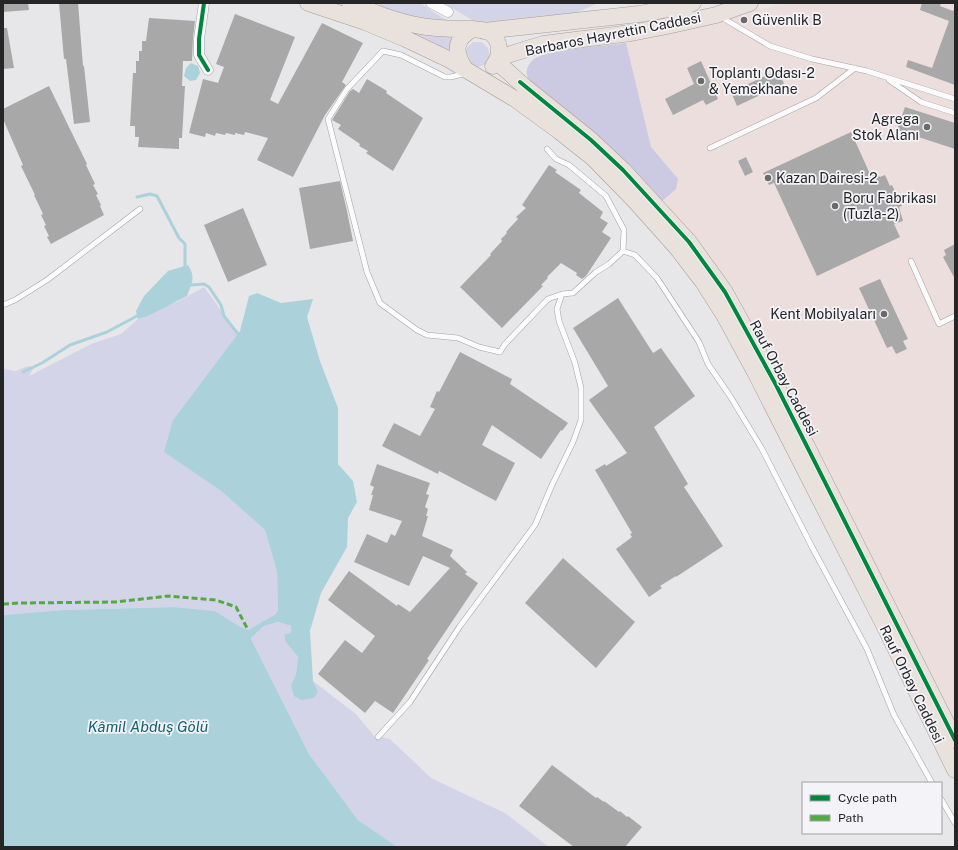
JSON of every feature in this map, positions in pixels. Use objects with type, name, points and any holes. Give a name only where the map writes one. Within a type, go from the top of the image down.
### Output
[{"type":"main road","name":"Rauf Orbay Caddesi","points":[[308,3],[385,30],[448,59],[532,112],[576,144],[592,158],[664,232],[703,282],[724,315],[755,372],[885,627],[955,770]]},
{"type":"main road","points":[[350,3],[371,7],[409,24],[451,29],[478,30],[488,32],[498,43],[499,50],[497,59],[490,68],[484,71],[468,71],[458,58],[458,44],[467,32],[478,30]]},
{"type":"main road","name":"Barbaros Hayrettin Caddesi","points":[[478,30],[640,14],[685,6],[693,3]]},
{"type":"main road","name":"Barbaros Hayrettin Caddesi","points":[[497,59],[537,46],[631,32],[716,15],[750,3]]},
{"type":"main road","points":[[520,82],[518,68],[520,60],[537,46]]},
{"type":"main road","name":"Rauf Orbay Caddesi","points":[[497,59],[520,82],[605,153],[640,187],[705,262],[725,292],[776,385],[955,740]]},
{"type":"street","points":[[204,3],[199,39],[199,55],[208,70]]},
{"type":"street","points":[[431,3],[448,12]]},
{"type":"lane","points":[[716,15],[770,46],[812,59],[884,76],[955,99]]},
{"type":"lane","points":[[468,71],[464,75],[445,77],[402,55],[383,51],[347,89],[328,119],[367,272],[380,303],[427,336],[458,338],[478,347],[500,352],[505,344],[548,299],[562,294],[573,293],[596,272],[609,264],[623,251],[624,230],[606,196],[569,165],[556,159],[547,149]]},
{"type":"lane","points":[[710,148],[816,98],[855,68]]},
{"type":"lane","points":[[884,76],[921,102],[955,113]]},
{"type":"lane","points":[[3,305],[15,300],[47,280],[140,209]]},
{"type":"lane","points":[[623,251],[635,255],[657,278],[699,342],[708,364],[730,396],[762,449],[812,547],[868,649],[894,715],[931,782]]},
{"type":"lane","points":[[911,261],[939,324],[955,316]]},
{"type":"lane","points":[[378,737],[410,702],[460,626],[535,526],[552,485],[573,442],[580,420],[581,388],[575,363],[559,321],[557,309],[562,294]]},
{"type":"lane","points":[[942,802],[955,823]]},
{"type":"shaded area","points":[[378,3],[420,3],[452,24],[423,21],[381,7]]},
{"type":"shaded area","points":[[444,3],[598,3],[567,17],[477,23]]},
{"type":"shaded area","points":[[791,3],[955,3],[955,720],[815,444],[733,287],[662,201],[526,75],[527,67],[532,59],[539,56],[556,52],[626,43],[717,23],[752,10]]},
{"type":"shaded area","points":[[343,7],[451,35],[451,54]]},
{"type":"shaded area","points":[[473,42],[482,42],[488,48],[490,57],[482,66],[470,66],[465,51]]},
{"type":"shaded area","points":[[626,43],[651,147],[678,179],[676,189],[662,201],[530,83],[528,77],[528,66],[538,57],[561,51]]},
{"type":"shaded area","points":[[204,287],[238,334],[173,420],[220,490],[265,530],[277,572],[278,610],[276,614],[248,630],[215,611],[174,607],[63,610],[3,615],[3,369],[15,371],[28,366],[34,367],[29,376],[91,344],[121,334],[138,319],[148,316],[165,306],[177,302]]},
{"type":"shaded area","points":[[278,622],[291,626],[291,633],[284,634],[285,641],[298,657],[296,674],[291,685],[318,691],[313,681],[356,714],[374,736],[390,739],[431,778],[505,813],[549,847],[396,847],[358,820],[309,754],[251,639],[264,626]]},
{"type":"water","points":[[191,63],[198,66],[200,73],[196,80],[190,81],[184,76],[186,68]]},
{"type":"water","points":[[188,265],[193,277],[187,296],[148,316],[138,319],[136,311],[144,296],[168,271]]},
{"type":"water","name":"Kâmil Abduş Gölü","points":[[257,293],[281,303],[313,299],[307,317],[320,361],[338,408],[338,464],[353,481],[357,502],[348,518],[347,547],[321,593],[310,631],[313,681],[318,691],[314,698],[301,700],[294,696],[291,685],[296,674],[298,657],[285,641],[284,634],[291,633],[291,626],[278,622],[264,626],[251,639],[309,754],[358,820],[397,847],[3,847],[3,615],[63,610],[174,607],[215,611],[248,630],[276,614],[278,610],[277,572],[265,530],[220,490],[164,452],[173,420],[240,331],[249,296]]},
{"type":"building","points":[[3,3],[28,3],[29,10],[3,12]]},
{"type":"building","points":[[59,3],[78,3],[83,66],[90,122],[74,124],[66,59],[64,59]]},
{"type":"building","points":[[922,3],[941,3],[940,6],[953,11],[955,8],[955,85],[906,67],[908,60],[932,68],[949,21],[920,10]]},
{"type":"building","points":[[235,14],[295,37],[270,100],[278,104],[322,23],[363,43],[342,82],[346,85],[325,115],[293,177],[257,160],[268,138],[245,132],[244,135],[226,133],[225,135],[216,133],[215,136],[206,133],[205,137],[189,133],[203,79],[218,83],[224,67],[216,64]]},
{"type":"building","points":[[149,18],[195,21],[192,61],[183,61],[182,86],[185,86],[182,138],[179,138],[179,149],[138,147],[139,137],[135,137],[135,126],[130,126],[133,73],[136,73],[136,61],[139,61],[139,51],[142,51],[142,41],[146,41]]},
{"type":"building","points":[[3,28],[7,28],[14,68],[3,69]]},
{"type":"building","name":"Toplantı Odası-2 & Yemekhane","points":[[701,61],[718,99],[706,105],[703,100],[673,115],[665,99],[694,84],[687,68]]},
{"type":"building","points":[[778,70],[784,84],[737,106],[731,92]]},
{"type":"building","points":[[367,79],[387,91],[386,93],[423,118],[393,171],[366,153],[368,151],[359,146],[360,144],[338,129],[341,125],[332,120],[350,91],[353,89],[359,93]]},
{"type":"building","points":[[49,86],[87,164],[86,165],[95,184],[93,185],[98,194],[96,195],[104,215],[51,244],[47,237],[49,236],[44,226],[46,225],[41,215],[43,214],[21,166],[23,165],[3,119],[3,109]]},
{"type":"building","name":"Agrega Stok Alanı","points":[[905,107],[955,123],[955,149],[897,130]]},
{"type":"building","name":"Boru Fabrikası (Tuzla-2)","points":[[851,132],[870,174],[875,173],[880,177],[885,175],[890,186],[892,185],[902,206],[899,207],[903,221],[894,224],[900,237],[817,276],[774,183],[769,185],[763,173]]},
{"type":"building","points":[[746,157],[753,172],[745,176],[738,161]]},
{"type":"building","points":[[549,165],[557,170],[555,172],[581,190],[579,193],[603,212],[600,218],[608,223],[602,232],[611,238],[586,276],[582,279],[576,275],[577,273],[561,263],[547,277],[548,278],[541,285],[543,286],[502,328],[460,287],[491,255],[490,254],[502,241],[501,239],[507,233],[506,232],[518,219],[516,217],[526,208],[522,205]]},
{"type":"building","points":[[340,181],[353,241],[310,249],[299,188]]},
{"type":"building","points":[[243,208],[267,265],[228,282],[204,225]]},
{"type":"building","points":[[955,244],[955,279],[943,257],[946,255],[944,250]]},
{"type":"building","name":"Kent Mobilyaları","points":[[880,279],[908,339],[903,341],[907,349],[896,354],[892,346],[887,348],[859,288]]},
{"type":"building","points":[[618,298],[653,353],[661,348],[695,396],[654,427],[688,484],[684,487],[723,546],[660,586],[662,588],[649,597],[616,549],[632,537],[630,534],[632,533],[595,470],[605,464],[606,466],[627,453],[589,400],[608,386],[573,328]]},
{"type":"building","points":[[460,352],[512,379],[510,384],[568,423],[562,431],[561,430],[541,459],[492,425],[482,445],[515,463],[496,501],[439,471],[438,474],[382,446],[394,423],[420,436],[435,409],[430,407],[437,391],[439,392]]},
{"type":"building","points":[[377,464],[430,483],[426,494],[429,495],[425,507],[428,509],[426,516],[428,516],[422,536],[453,550],[450,556],[467,572],[465,574],[478,583],[393,713],[375,701],[365,713],[318,674],[345,640],[362,653],[375,636],[328,600],[349,571],[397,606],[398,604],[410,612],[450,568],[423,556],[409,586],[354,562],[367,534],[387,543],[391,534],[395,536],[402,521],[369,510],[373,495],[371,495],[374,487],[370,485]]},
{"type":"building","points":[[563,558],[635,622],[596,668],[525,603]]},
{"type":"building","points":[[552,765],[596,798],[597,797],[604,801],[627,817],[628,816],[642,827],[625,847],[574,847],[519,806]]},
{"type":"waterway","points":[[137,197],[150,194],[157,196],[179,238],[185,244],[185,266]]},
{"type":"waterway","points":[[191,285],[204,284],[209,287],[221,305],[224,316],[238,334]]},
{"type":"waterway","points":[[23,372],[42,363],[70,345],[107,332],[137,316]]},
{"type":"marked path","points":[[3,604],[115,602],[168,596],[216,600],[236,607],[248,630]]},
{"type":"cycle path","points":[[204,3],[199,39],[199,55],[208,70]]},
{"type":"cycle path","points":[[520,82],[591,140],[623,170],[689,242],[725,292],[776,385],[955,740]]},
{"type":"place","name":"Güvenlik B","points":[[744,20]]},
{"type":"place","name":"Toplantı Odası-2 & Yemekhane","points":[[701,81]]},
{"type":"place","name":"Agrega Stok Alanı","points":[[927,127]]},
{"type":"place","name":"Kazan Dairesi-2","points":[[768,178]]},
{"type":"place","name":"Boru Fabrikası (Tuzla-2)","points":[[835,206]]},
{"type":"place","name":"Kent Mobilyaları","points":[[884,314]]}]
